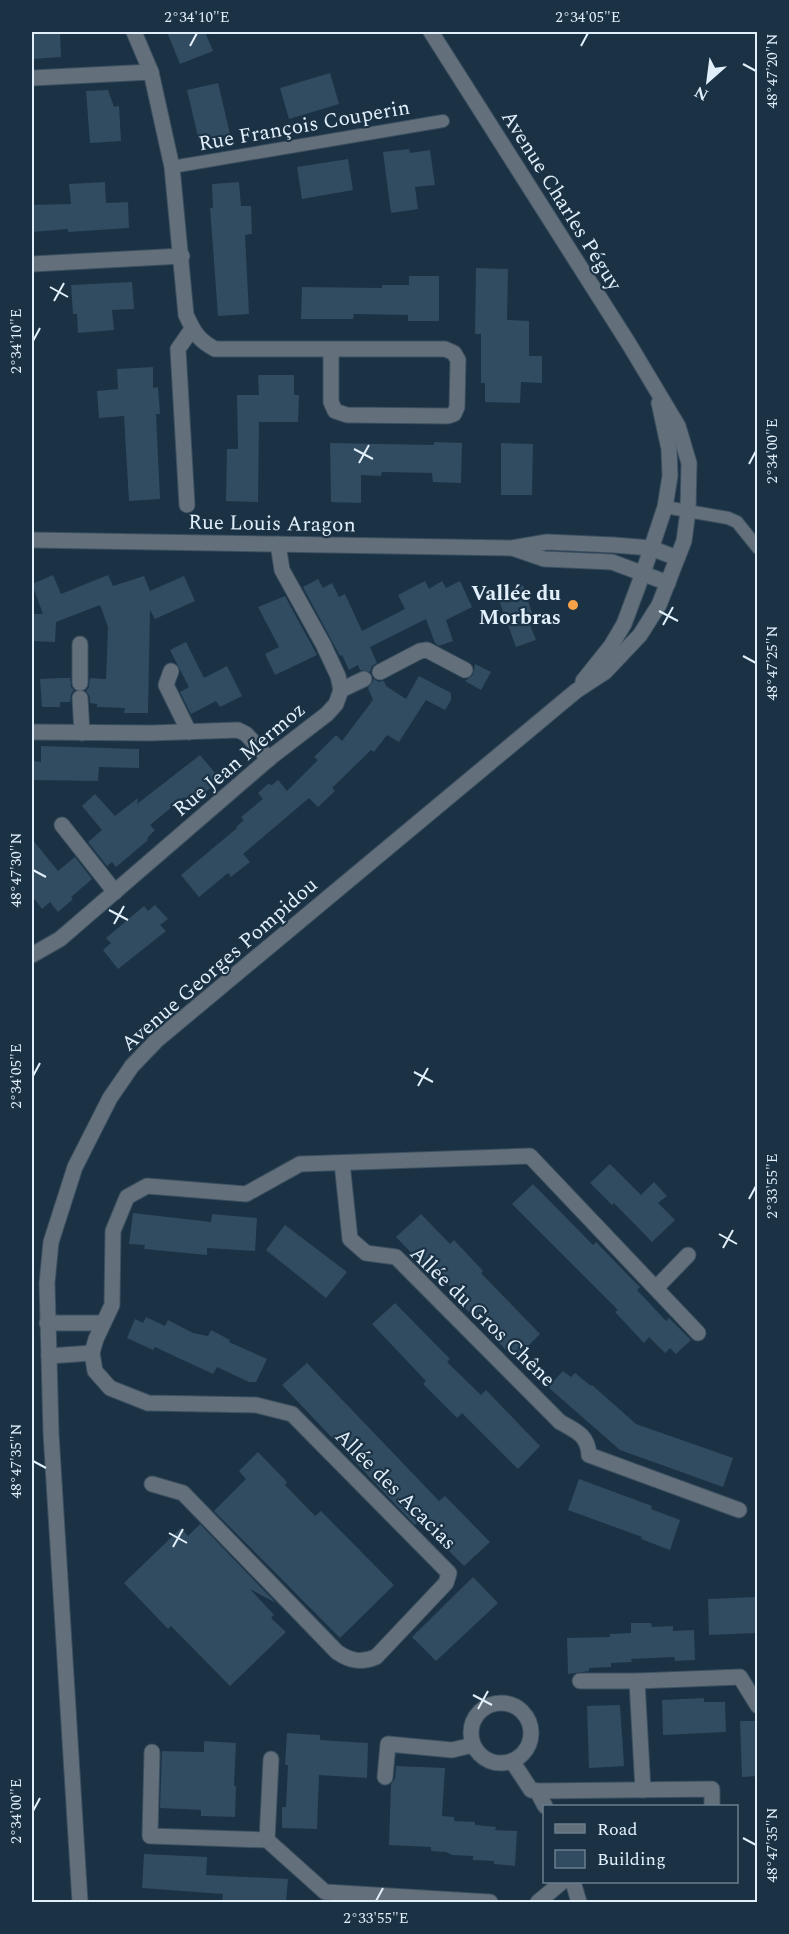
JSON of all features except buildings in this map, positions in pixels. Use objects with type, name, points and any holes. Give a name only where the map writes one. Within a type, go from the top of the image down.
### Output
[{"type":"street","points":[[134,32],[152,72],[172,167],[186,315],[192,329],[202,342],[215,349],[331,349],[445,349],[454,353],[458,360],[457,407],[454,414],[448,416],[347,415],[335,411],[330,402],[331,349]]},
{"type":"street","name":"Avenue Charles Péguy","points":[[431,32],[629,344],[678,426],[688,463],[687,511],[684,541],[668,583]]},
{"type":"street","points":[[32,78],[152,72]]},
{"type":"street","points":[[32,264],[182,256]]},
{"type":"street","points":[[187,505],[178,349],[192,329]]},
{"type":"street","name":"Avenue Charles Péguy","points":[[643,573],[665,507],[670,476],[669,449],[657,392]]},
{"type":"street","name":"Rue Louis Aragon","points":[[32,540],[512,548],[547,542],[651,548],[677,558]]},
{"type":"street","points":[[278,544],[282,570],[338,676],[340,690],[364,679]]},
{"type":"street","name":"Rue Louis Aragon","points":[[512,548],[544,559],[612,562],[668,583]]},
{"type":"street","name":"Avenue Georges Pompidou","points":[[576,691],[611,646],[624,624],[643,573]]},
{"type":"street","name":"Avenue Georges Pompidou","points":[[80,1902],[51,1433],[47,1323],[47,1283],[51,1242],[75,1167],[110,1098],[132,1066],[157,1040],[576,691],[605,672],[640,634],[659,605],[668,583]]},
{"type":"street","points":[[80,644],[82,732]]},
{"type":"street","points":[[380,672],[420,651],[427,650],[465,670]]},
{"type":"street","points":[[171,671],[166,685],[189,732]]},
{"type":"street","name":"Rue Jean Mermoz","points":[[32,955],[60,939],[268,759],[327,714],[336,704],[340,690]]},
{"type":"street","points":[[32,732],[242,731],[268,759]]},
{"type":"street","points":[[62,825],[115,892]]},
{"type":"street","points":[[49,1356],[92,1353],[112,1305],[113,1231],[128,1197],[147,1186],[246,1194],[300,1164],[530,1156],[698,1333]]},
{"type":"street","name":"Allée du Gros Chêne","points":[[342,1163],[350,1239],[366,1253],[396,1257],[560,1422],[580,1434],[588,1443],[590,1455],[739,1510]]},
{"type":"street","points":[[656,1288],[688,1255]]},
{"type":"street","points":[[47,1323],[103,1323]]},
{"type":"street","name":"Allée des Acacias","points":[[92,1353],[95,1371],[110,1388],[148,1403],[256,1405],[292,1414],[449,1573],[446,1583],[376,1656],[362,1661],[350,1659],[337,1652],[183,1494],[152,1484]]},
{"type":"street","points":[[580,1681],[740,1677],[758,1706]]},
{"type":"street","points":[[637,1681],[643,1790]]},
{"type":"street","points":[[501,1703],[511,1705],[520,1710],[530,1725],[531,1736],[528,1746],[522,1755],[512,1761],[501,1763],[487,1760],[473,1745],[471,1728],[478,1712],[487,1706],[501,1703]]},
{"type":"street","points":[[385,1777],[388,1744],[452,1750],[473,1745]]},
{"type":"street","points":[[152,1752],[150,1836],[267,1840],[325,1892],[490,1902]]},
{"type":"street","points":[[267,1840],[271,1759]]},
{"type":"street","points":[[512,1761],[531,1790],[712,1789],[712,1805]]},
{"type":"street","points":[[537,1791],[544,1805]]},
{"type":"street","points":[[538,1902],[560,1883]]},
{"type":"street","points":[[574,1883],[579,1902]]},
{"type":"lane","name":"Rue François Couperin","points":[[172,167],[443,121]]},
{"type":"lane","points":[[665,507],[717,515],[737,522],[758,548]]},
{"type":"place","name":"Vallée du Morbras","points":[[573,605]]}]
